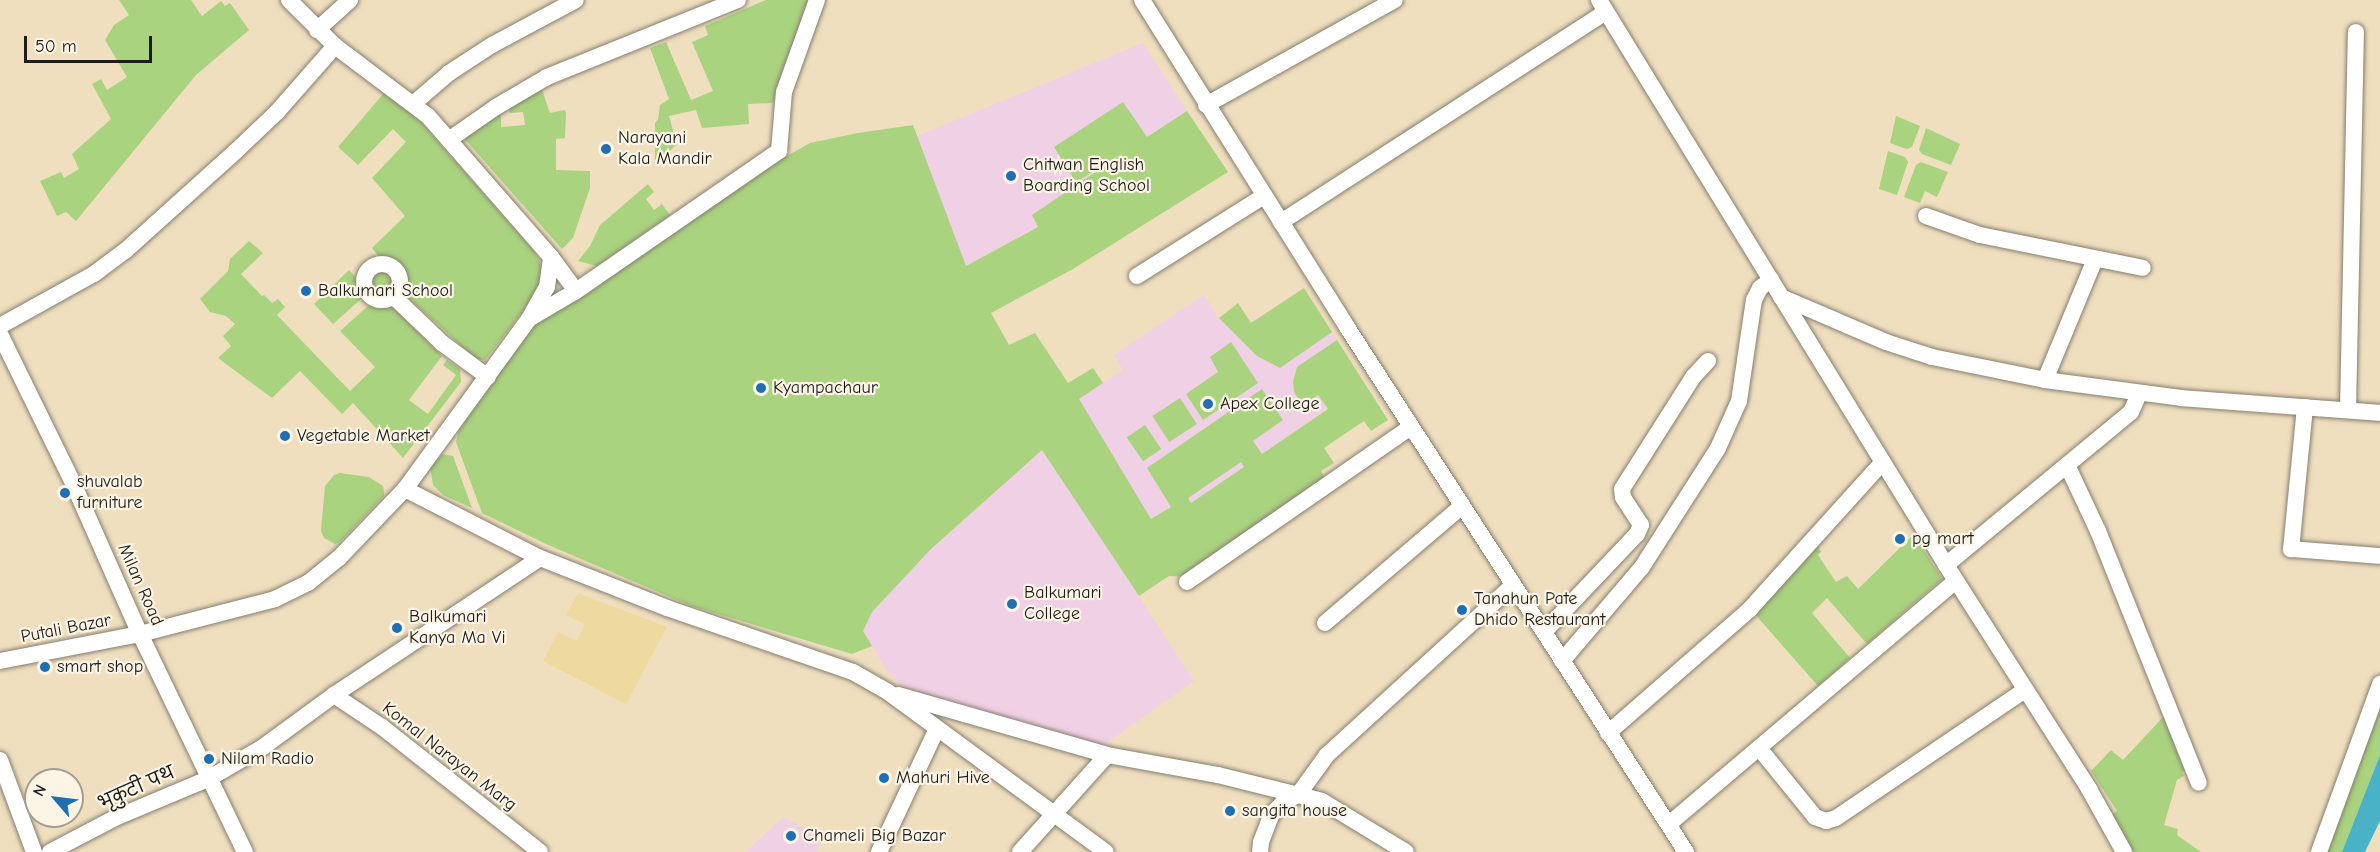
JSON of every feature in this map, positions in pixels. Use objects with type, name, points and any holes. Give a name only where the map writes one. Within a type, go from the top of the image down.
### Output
[{"type":"street","points":[[289,0],[316,30],[413,104],[450,139],[551,257],[576,291]]},
{"type":"street","points":[[316,30],[350,0]]},
{"type":"street","points":[[413,104],[449,73],[484,50],[576,0]]},
{"type":"street","points":[[450,139],[496,107],[547,77],[738,0]]},
{"type":"street","points":[[528,319],[576,291],[779,151],[784,92],[817,0]]},
{"type":"street","points":[[1142,0],[1206,105],[1411,427],[1686,852]]},
{"type":"street","points":[[1206,105],[1395,0]]},
{"type":"street","points":[[1281,222],[1602,6],[1946,565],[2098,803],[2124,852]]},
{"type":"street","points":[[2348,410],[2356,32]]},
{"type":"street","points":[[1,335],[125,251],[252,135],[335,46]]},
{"type":"street","points":[[1137,276],[1264,196]]},
{"type":"street","points":[[1926,216],[1980,235],[2143,268]]},
{"type":"street","name":"Putali Bazar","points":[[0,661],[140,634],[275,599],[308,583],[339,558],[405,489],[528,319],[547,287],[551,257]]},
{"type":"street","points":[[2045,380],[2095,259]]},
{"type":"street","points":[[1562,661],[1642,567],[1718,448],[1739,401],[1754,300],[1760,288],[1771,280]]},
{"type":"street","points":[[393,296],[442,343],[488,377]]},
{"type":"street","points":[[1781,297],[1886,342],[1932,357],[2045,380],[2139,394],[2380,413]]},
{"type":"street","name":"Milan Road","points":[[1,335],[73,483],[208,779],[245,852]]},
{"type":"street","points":[[1544,632],[1637,534],[1641,525],[1623,497],[1622,489],[1693,377],[1708,361]]},
{"type":"street","points":[[1946,565],[2131,412],[2139,394]]},
{"type":"street","points":[[2305,407],[2290,549],[2380,556]]},
{"type":"street","points":[[1187,582],[1411,427]]},
{"type":"street","points":[[1608,733],[1750,609],[1883,462]]},
{"type":"street","points":[[2067,465],[2098,531],[2199,783]]},
{"type":"street","points":[[405,489],[540,558],[668,608],[853,672],[888,692],[1106,852]]},
{"type":"street","points":[[1325,623],[1462,506]]},
{"type":"street","name":"भृकुटी पथ","points":[[50,852],[115,818],[208,779],[263,747],[333,695],[540,558]]},
{"type":"street","points":[[1669,824],[1956,581]]},
{"type":"street","points":[[1260,852],[1261,842],[1272,814],[1284,802],[1298,795],[1327,755],[1513,585]]},
{"type":"street","points":[[2319,852],[2380,684]]},
{"type":"street","points":[[1759,748],[1815,817],[1826,821],[1836,818],[2025,690]]},
{"type":"street","points":[[888,692],[1107,755],[1218,775],[1322,801],[1406,852]]},
{"type":"street","name":"Komal Narayan Marg","points":[[333,695],[382,727],[540,852]]},
{"type":"street","points":[[879,852],[936,729]]},
{"type":"street","points":[[1020,852],[1056,815],[1107,755]]},
{"type":"street","points":[[0,760],[34,852]]},
{"type":"shaded area","name":"Chitwan English Boarding School","points":[[1143,43],[1187,111],[1033,215],[1038,227],[965,266],[917,136]]},
{"type":"shaded area","name":"Apex College","points":[[1304,288],[1364,383],[1156,528],[1078,399],[1123,370],[1114,355],[1204,295],[1219,318],[1238,303],[1250,323]]},
{"type":"shaded area","name":"Balkumari College","points":[[1043,450],[1194,681],[1104,745],[1002,722],[902,686],[888,672],[863,631],[872,612],[931,549]]},
{"type":"shaded area","name":"Chameli Big Bazar","points":[[783,817],[824,838],[816,852],[746,852]]},
{"type":"green space","points":[[119,0],[191,0],[202,16],[221,1],[225,6],[230,3],[249,30],[196,75],[76,221],[66,212],[57,216],[40,181],[61,172],[64,178],[79,169],[72,154],[111,119],[92,84],[101,79],[107,90],[127,77],[105,40],[114,25],[129,15]]},
{"type":"green space","points":[[766,0],[812,0],[773,103],[748,104],[749,124],[702,128],[696,110],[669,116],[677,144],[661,160],[655,160],[655,123],[658,119],[660,105],[669,99],[650,48],[666,42],[691,100],[713,91],[692,42],[708,35],[705,26]]},
{"type":"green space","points":[[542,90],[550,113],[565,110],[566,113],[565,138],[556,139],[556,170],[590,171],[590,188],[573,238],[562,249],[463,137],[501,114],[501,127],[525,125],[523,112],[510,113],[508,108]]},
{"type":"green space","points":[[384,93],[412,112],[534,251],[542,266],[542,279],[537,293],[485,360],[476,359],[404,294],[407,286],[404,271],[395,262],[381,259],[372,248],[405,216],[372,178],[406,142],[393,129],[358,165],[338,147]]},
{"type":"green space","name":"Kyampachaur","points":[[1123,102],[1147,137],[1187,111],[1228,172],[1073,269],[991,313],[1009,345],[1035,333],[1068,383],[1093,368],[1103,383],[1079,399],[1151,519],[1171,507],[1147,468],[1262,389],[1283,420],[1253,441],[1262,454],[1328,409],[1318,395],[1303,406],[1294,392],[1293,382],[1297,367],[1337,340],[1388,420],[1371,431],[1364,421],[1324,448],[1334,463],[1321,471],[1326,480],[1187,577],[1169,576],[1139,596],[1042,450],[931,549],[872,612],[863,631],[872,646],[852,654],[691,606],[546,544],[482,513],[456,442],[459,430],[534,324],[769,166],[810,143],[913,125],[966,266],[1038,227],[1032,215],[1128,150],[1076,182],[1054,147]],"holes":[[[1241,462],[1244,467],[1191,503],[1188,498]]]},
{"type":"green space","points":[[1896,116],[1920,126],[1912,147],[1906,149],[1890,143]]},
{"type":"green space","points":[[1926,128],[1960,144],[1951,165],[1922,154],[1919,150]]},
{"type":"green space","points":[[1888,151],[1905,157],[1908,162],[1897,195],[1879,189]]},
{"type":"green space","points":[[1921,162],[1948,172],[1937,197],[1925,191],[1920,203],[1904,197],[1916,165]]},
{"type":"green space","points":[[648,184],[654,192],[646,199],[654,210],[662,204],[670,215],[597,266],[578,261],[590,246],[600,225]]},
{"type":"green space","points":[[249,241],[263,253],[241,274],[272,303],[278,299],[285,307],[277,315],[350,391],[375,367],[340,331],[369,305],[380,309],[392,307],[442,356],[409,400],[428,414],[456,375],[443,365],[447,360],[460,369],[461,382],[403,458],[353,403],[342,414],[300,371],[272,398],[218,358],[231,346],[223,336],[235,324],[226,316],[210,312],[200,299],[228,271],[230,259]]},
{"type":"green space","points":[[349,270],[357,279],[357,289],[361,299],[333,324],[314,304]]},
{"type":"green space","points":[[378,272],[386,272],[392,278],[392,286],[386,292],[378,292],[372,286],[372,278]]},
{"type":"green space","points":[[1304,288],[1332,332],[1280,368],[1257,356],[1219,318],[1238,303],[1251,323]]},
{"type":"green space","points":[[1231,342],[1258,383],[1203,420],[1186,394],[1218,372],[1210,357]]},
{"type":"green space","points":[[1180,398],[1197,424],[1169,442],[1152,416]]},
{"type":"green space","points":[[1145,425],[1161,449],[1143,461],[1127,437]]},
{"type":"green space","points":[[443,454],[453,456],[472,508],[443,495],[433,485],[430,466]]},
{"type":"green space","points":[[340,473],[369,477],[383,486],[384,496],[340,542],[335,544],[324,538],[321,531],[325,486],[334,475]]},
{"type":"green space","points":[[1914,534],[1942,579],[1867,644],[1827,598],[1812,613],[1850,658],[1818,686],[1753,612],[1814,545],[1818,546],[1821,552],[1818,555],[1836,582],[1847,576],[1858,589]]},
{"type":"green space","points":[[2380,700],[2380,755],[2342,852],[2324,852]]},
{"type":"green space","points":[[2164,716],[2187,769],[2182,772],[2184,776],[2177,780],[2164,825],[2178,829],[2177,835],[2201,852],[2130,852],[2111,815],[2117,811],[2091,771],[2111,750],[2123,760]]},
{"type":"sand","points":[[578,593],[667,627],[626,704],[543,661],[558,632],[577,641],[585,624],[566,615]]},
{"type":"water","points":[[2380,755],[2380,821],[2365,852],[2342,852]]},
{"type":"place","name":"Narayani Kala Mandir","points":[[606,149]]},
{"type":"place","name":"Chitwan English Boarding School","points":[[1011,176]]},
{"type":"place","name":"Balkumari School","points":[[306,291]]},
{"type":"place","name":"Kyampachaur","points":[[761,388]]},
{"type":"place","name":"Apex College","points":[[1208,404]]},
{"type":"place","name":"Vegetable Market","points":[[285,436]]},
{"type":"place","name":"shuvalab furniture","points":[[65,493]]},
{"type":"place","name":"pg mart","points":[[1900,539]]},
{"type":"place","name":"Balkumari College","points":[[1012,604]]},
{"type":"place","name":"Tanahun Pate Dhido Restaurant","points":[[1462,610]]},
{"type":"place","name":"Balkumari Kanya Ma Vi","points":[[397,628]]},
{"type":"place","name":"smart shop","points":[[45,667]]},
{"type":"place","name":"Nilam Radio","points":[[209,759]]},
{"type":"place","name":"Mahuri Hive","points":[[884,778]]},
{"type":"place","name":"sangita house","points":[[1230,811]]},
{"type":"place","name":"Chameli Big Bazar","points":[[791,836]]}]
